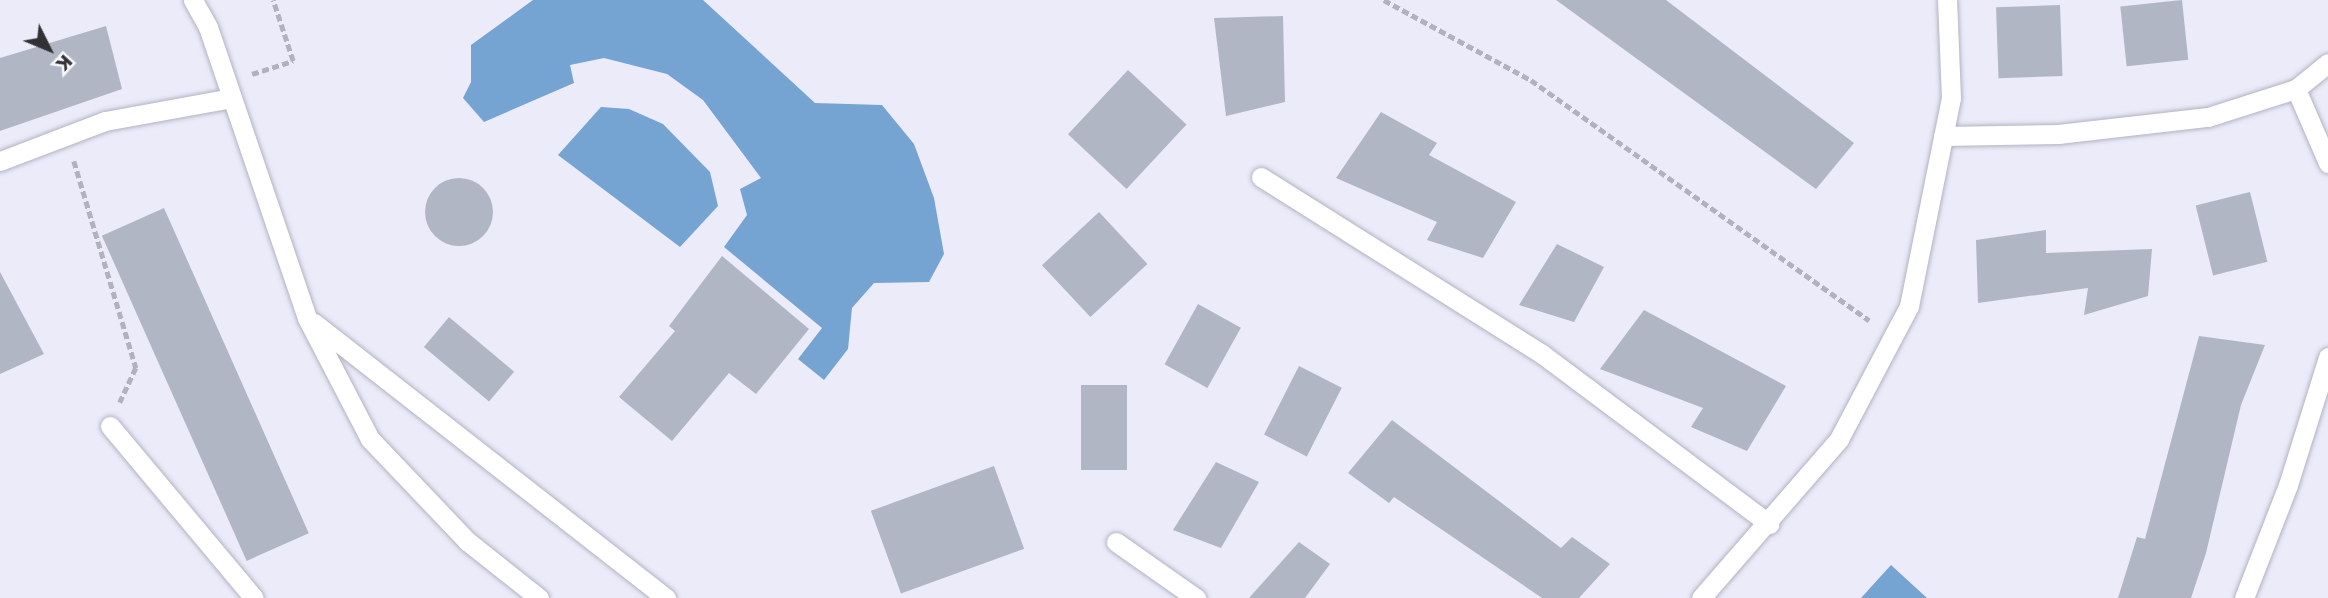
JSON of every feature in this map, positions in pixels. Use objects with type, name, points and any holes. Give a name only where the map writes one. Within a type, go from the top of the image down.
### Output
[{"type":"lane","points":[[192,0],[228,90],[307,318],[369,439],[467,541],[539,598]]},
{"type":"lane","points":[[1701,598],[1769,524],[1839,439],[1909,306],[1951,98],[1947,0]]},
{"type":"lane","points":[[1942,136],[2058,134],[2208,117],[2296,89],[2328,63]]},
{"type":"lane","points":[[2296,89],[2328,163]]},
{"type":"lane","points":[[0,161],[105,121],[228,90]]},
{"type":"lane","points":[[1261,177],[1542,354],[1769,524]]},
{"type":"lane","points":[[307,318],[666,598]]},
{"type":"lane","points":[[2244,598],[2288,485],[2328,357]]},
{"type":"lane","points":[[110,425],[254,598]]},
{"type":"lane","points":[[1116,542],[1196,598]]},
{"type":"path","points":[[228,90],[293,61],[273,0]]},
{"type":"path","points":[[1384,0],[1531,80],[1892,337]]},
{"type":"path","points":[[67,136],[136,368],[110,425]]},
{"type":"water","points":[[533,0],[703,0],[815,103],[882,105],[914,144],[934,198],[944,254],[929,282],[874,283],[852,308],[848,349],[824,380],[798,359],[822,328],[724,247],[747,215],[740,189],[761,178],[703,100],[667,74],[604,58],[570,65],[574,83],[484,122],[463,98],[471,82],[471,45]]},
{"type":"water","points":[[601,107],[629,109],[663,124],[710,172],[718,206],[680,247],[558,155]]},
{"type":"water","points":[[1891,565],[1927,598],[1861,598]]},
{"type":"building","points":[[1556,0],[1666,0],[1854,143],[1816,189]]},
{"type":"building","points":[[2182,0],[2188,60],[2127,66],[2120,6]]},
{"type":"building","points":[[2060,5],[2062,76],[1999,78],[1996,7]]},
{"type":"building","points":[[1283,16],[1285,102],[1226,116],[1214,18]]},
{"type":"building","points":[[106,26],[122,89],[0,131],[0,58]]},
{"type":"building","points":[[1128,70],[1187,125],[1126,189],[1068,134]]},
{"type":"building","points":[[1381,112],[1437,143],[1429,155],[1516,202],[1483,258],[1427,240],[1437,222],[1336,178]]},
{"type":"building","points":[[459,178],[472,181],[483,188],[490,199],[493,212],[490,225],[483,236],[472,243],[459,246],[446,243],[435,236],[428,225],[425,212],[428,199],[435,188],[446,181]]},
{"type":"building","points":[[2250,192],[2267,262],[2213,275],[2196,206]]},
{"type":"building","points":[[164,208],[309,533],[247,561],[102,236]]},
{"type":"building","points":[[1099,212],[1147,264],[1090,317],[1042,265]]},
{"type":"building","points":[[2046,230],[2046,253],[2152,249],[2148,296],[2084,315],[2088,288],[1978,303],[1976,240]]},
{"type":"building","points":[[1557,244],[1604,267],[1574,322],[1519,305]]},
{"type":"building","points":[[722,256],[809,329],[756,394],[729,373],[672,441],[619,397],[675,331],[669,326]]},
{"type":"building","points":[[0,272],[44,354],[0,374]]},
{"type":"building","points":[[1198,304],[1241,328],[1207,388],[1165,364]]},
{"type":"building","points":[[1644,310],[1786,386],[1747,451],[1691,427],[1703,408],[1600,369]]},
{"type":"building","points":[[449,317],[514,372],[489,402],[424,347]]},
{"type":"building","points":[[2199,336],[2265,345],[2241,405],[2206,553],[2191,598],[2118,598],[2137,537],[2145,539]]},
{"type":"building","points":[[1299,366],[1342,388],[1307,456],[1264,435]]},
{"type":"building","points":[[1081,385],[1127,385],[1127,470],[1081,470]]},
{"type":"building","points":[[1392,420],[1561,548],[1572,537],[1610,564],[1579,598],[1542,598],[1394,497],[1389,503],[1348,473]]},
{"type":"building","points":[[1216,462],[1259,482],[1221,548],[1173,530]]},
{"type":"building","points":[[994,466],[1024,549],[901,593],[871,511]]},
{"type":"building","points":[[1299,542],[1330,564],[1305,598],[1249,598]]}]
